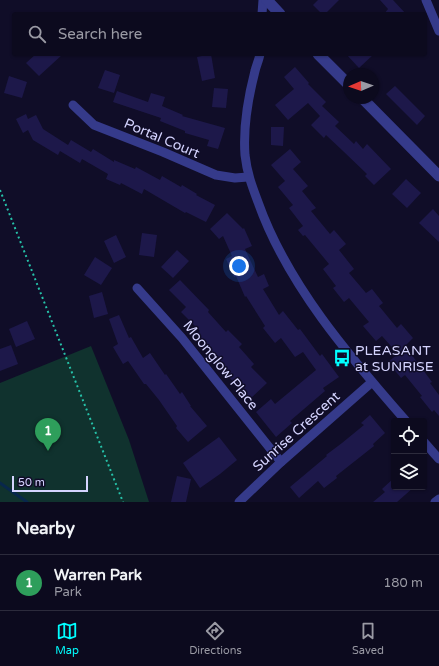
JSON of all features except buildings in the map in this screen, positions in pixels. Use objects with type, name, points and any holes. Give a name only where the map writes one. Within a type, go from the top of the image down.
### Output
[{"type":"street","points":[[262,12],[263,0]]},
{"type":"street","points":[[267,0],[278,12]]},
{"type":"street","points":[[426,0],[439,31]]},
{"type":"street","points":[[259,56],[255,72],[245,134],[245,155],[248,177],[263,215],[281,256],[299,286],[372,382],[403,418]]},
{"type":"street","points":[[320,56],[343,79]]},
{"type":"street","points":[[368,104],[439,176]]},
{"type":"street","name":"Portal Court","points":[[73,105],[94,125],[216,175],[236,178],[248,177]]},
{"type":"street","name":"Moonglow Place","points":[[137,288],[182,338],[281,462]]},
{"type":"street","name":"Sunrise Crescent","points":[[239,502],[281,462],[372,382]]},
{"type":"street","points":[[427,445],[439,459]]},
{"type":"street","points":[[435,502],[439,499]]},
{"type":"path","points":[[0,190],[123,502]]},
{"type":"green space","points":[[91,346],[129,440],[149,502],[0,502],[0,383]]},
{"type":"waterway","points":[[0,483],[27,502]]},
{"type":"place","name":"PLEASANT at SUNRISE","points":[[342,358]]},
{"type":"place","name":"Warren Park","points":[[48,451]]}]
